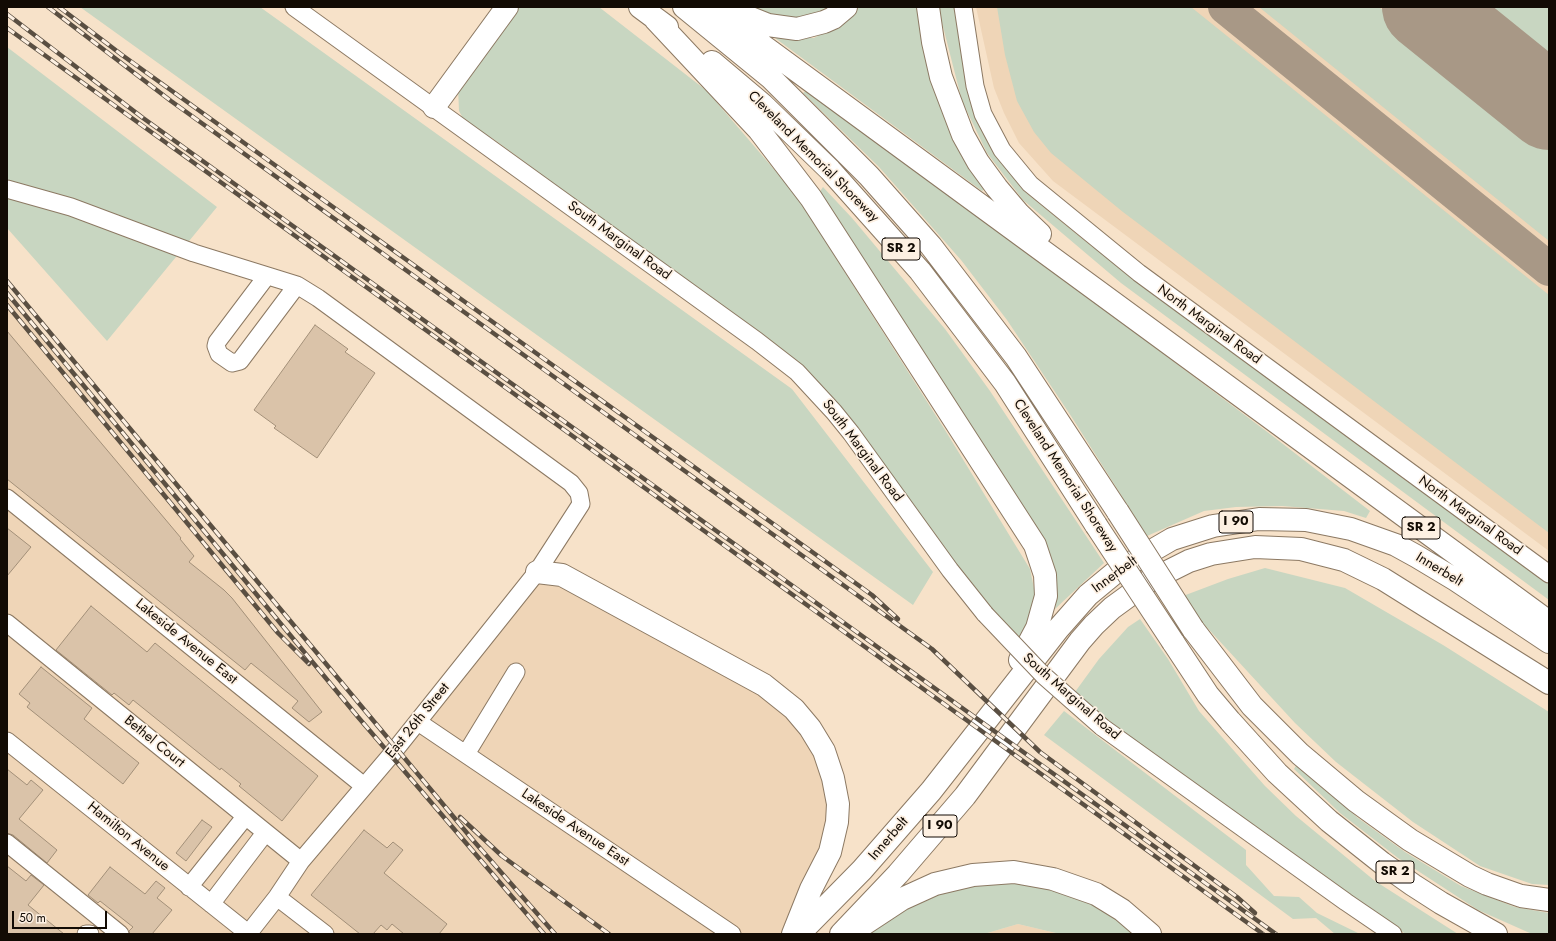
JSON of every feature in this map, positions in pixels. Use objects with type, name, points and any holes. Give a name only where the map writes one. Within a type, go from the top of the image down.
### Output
[{"type":"highway","points":[[434,107],[507,7]]},
{"type":"highway","points":[[684,7],[770,78],[837,143],[901,210],[960,281],[1016,357],[1193,629],[1222,669],[1257,711],[1300,754],[1356,801],[1397,832],[1470,876],[1487,884],[1521,896],[1549,900]]},
{"type":"highway","name":"SR 2","points":[[710,7],[1549,622]]},
{"type":"highway","points":[[723,7],[768,25],[798,29],[833,18],[846,7]]},
{"type":"highway","points":[[928,7],[934,48],[941,77],[957,121],[978,162],[1019,214],[1106,297]]},
{"type":"highway","points":[[647,13],[759,130],[812,198],[1021,523],[1040,555],[1047,585],[1042,617],[1032,640],[977,733]]},
{"type":"highway","name":"Cleveland Memorial Shoreway","points":[[647,13],[691,44],[763,105],[830,170],[891,237],[949,308],[1005,383],[1208,695],[1277,773],[1329,821],[1376,859],[1413,885],[1496,934]]},
{"type":"highway","name":"Innerbelt","points":[[799,934],[886,843],[931,791],[1074,610],[1102,582],[1132,561],[1172,539],[1213,526],[1236,522],[1280,519],[1306,520],[1351,529],[1396,545],[1438,569],[1549,642]]},
{"type":"highway","name":"Innerbelt","points":[[841,934],[903,869],[965,796],[1080,641],[1094,625],[1112,608],[1149,581],[1189,561],[1218,553],[1256,547],[1301,549],[1323,553],[1344,560],[1383,579],[1547,682]]},
{"type":"highway","points":[[538,572],[562,575],[764,685],[794,709],[810,728],[824,752],[832,772],[838,804],[837,822],[830,852],[811,889],[793,934]]},
{"type":"highway","points":[[848,934],[902,899],[935,884],[960,877],[1000,872],[1040,876],[1082,888],[1122,910],[1150,934]]},
{"type":"street","name":"South Marginal Road","points":[[294,7],[757,341],[797,372],[834,412],[950,570],[985,614],[1043,675],[1102,727],[1393,934]]},
{"type":"street","name":"North Marginal Road","points":[[963,7],[975,86],[983,114],[1002,150],[1030,184],[1139,273],[1549,574]]},
{"type":"street","points":[[7,189],[71,207],[194,253],[266,277],[297,285],[240,360],[232,362],[219,354],[216,346],[217,342],[266,277]]},
{"type":"street","name":"East 26th Street","points":[[248,934],[277,897],[301,861],[418,722],[538,572],[581,504],[579,493],[571,483],[318,298],[297,285]]},
{"type":"street","name":"Lakeside Avenue East","points":[[7,498],[364,786]]},
{"type":"street","name":"Bethel Court","points":[[7,623],[301,861]]},
{"type":"street","points":[[466,754],[516,672]]},
{"type":"street","name":"Lakeside Avenue East","points":[[418,722],[730,933]]},
{"type":"street","name":"Hamilton Avenue","points":[[7,741],[248,934]]},
{"type":"street","points":[[189,886],[245,817]]},
{"type":"street","points":[[211,904],[265,833]]},
{"type":"street","points":[[7,844],[120,934]]},
{"type":"street","points":[[277,897],[325,934]]},
{"type":"shaded area","points":[[976,7],[1549,7],[1549,551],[1053,181],[1019,143],[1004,113],[994,88]]},
{"type":"shaded area","points":[[7,293],[391,755],[537,572],[794,709],[838,804],[793,934],[7,934]]},
{"type":"shaded area","points":[[1018,924],[1060,934],[984,934]]},
{"type":"green space","points":[[80,7],[260,7],[792,389],[933,572],[913,605]]},
{"type":"green space","points":[[517,7],[599,7],[707,91],[796,195],[945,430],[1030,569],[1035,593],[1032,620],[1019,637],[1001,622],[945,550],[837,402],[711,299],[492,138],[479,134],[466,124],[459,111],[458,87]]},
{"type":"green space","points":[[754,7],[831,7],[807,19],[782,18],[766,14]]},
{"type":"green space","points":[[859,7],[919,7],[987,187],[982,191],[775,38],[814,38],[850,18]]},
{"type":"green space","points":[[938,7],[956,7],[995,151],[1024,191],[1090,245],[1549,583],[1549,600],[1121,283],[1023,200],[987,153],[962,101]]},
{"type":"green space","points":[[997,7],[1191,7],[1549,295],[1549,533],[1123,212],[1051,153],[1034,132],[1017,101],[1005,55]]},
{"type":"green space","points":[[1259,7],[1379,7],[1549,144],[1549,241]]},
{"type":"green space","points":[[1469,7],[1549,7],[1549,72]]},
{"type":"green space","points":[[7,47],[217,207],[107,341],[7,228]]},
{"type":"green space","points":[[810,88],[1370,511],[1366,518],[1344,511],[1282,506],[1236,507],[1204,511],[1147,536],[1071,416],[1007,320],[961,260],[879,167],[803,93]]},
{"type":"green space","points":[[823,187],[852,218],[945,329],[990,391],[1104,563],[1055,609],[1057,594],[1054,567],[1047,545],[819,193]]},
{"type":"green space","points":[[1265,568],[1345,588],[1443,645],[1549,712],[1549,885],[1532,884],[1480,866],[1413,822],[1336,762],[1295,723],[1201,621],[1183,596],[1228,579]]},
{"type":"green space","points":[[1140,619],[1168,659],[1199,711],[1265,786],[1296,816],[1375,881],[1458,934],[1406,934],[1381,919],[1177,772],[1103,716],[1075,692],[1099,659],[1128,627]]},
{"type":"green space","points":[[1064,711],[1246,850],[1246,865],[1274,896],[1299,897],[1317,913],[1360,934],[1335,934],[1316,918],[1293,919],[1044,735]]},
{"type":"green space","points":[[1297,764],[1358,818],[1405,852],[1461,886],[1515,907],[1549,913],[1549,934],[1532,934],[1478,910],[1398,858],[1340,813],[1294,769]]},
{"type":"green space","points":[[1040,876],[1150,934],[1060,934],[1018,924],[984,934],[849,934],[913,893]]},
{"type":"building","points":[[315,325],[348,349],[345,352],[375,373],[317,458],[274,428],[276,426],[254,410]]},
{"type":"building","points":[[7,331],[181,538],[180,539],[194,556],[189,562],[232,598],[322,712],[309,722],[292,708],[298,701],[251,663],[245,670],[7,479]]},
{"type":"building","points":[[7,528],[31,547],[7,576]]},
{"type":"building","points":[[91,606],[147,652],[155,643],[318,776],[282,821],[239,786],[241,784],[221,768],[220,770],[133,700],[129,705],[114,693],[112,695],[56,650]]},
{"type":"building","points":[[41,667],[92,708],[84,719],[139,763],[123,784],[27,707],[30,703],[19,694]]},
{"type":"building","points":[[7,769],[27,785],[31,780],[43,790],[19,819],[57,850],[47,863],[13,835],[7,833]]},
{"type":"building","points":[[202,820],[212,827],[186,861],[176,853]]},
{"type":"building","points":[[364,830],[387,848],[393,842],[403,850],[384,873],[447,924],[439,934],[404,934],[392,924],[387,930],[381,925],[373,934],[360,934],[311,895]]},
{"type":"building","points":[[7,866],[26,881],[31,875],[44,885],[28,905],[64,934],[7,934]]},
{"type":"building","points":[[110,867],[145,894],[156,881],[165,888],[157,898],[172,910],[152,934],[130,934],[129,931],[133,927],[100,901],[98,903],[88,895]]},
{"type":"taxiway","points":[[1225,7],[1549,269]]},
{"type":"runway","points":[[1425,7],[1549,107]]},
{"type":"railway","points":[[48,7],[171,101],[932,649],[1040,752],[1237,897],[1255,913]]},
{"type":"railway","points":[[59,7],[122,55],[872,595],[898,619]]},
{"type":"railway","points":[[7,14],[143,118],[1276,934]]},
{"type":"railway","points":[[7,28],[1263,934]]},
{"type":"railway","points":[[7,281],[472,839],[555,934]]},
{"type":"railway","points":[[7,293],[358,717],[544,934]]},
{"type":"railway","points":[[7,305],[278,633],[309,664]]},
{"type":"railway","points":[[460,817],[502,856],[609,934]]}]
